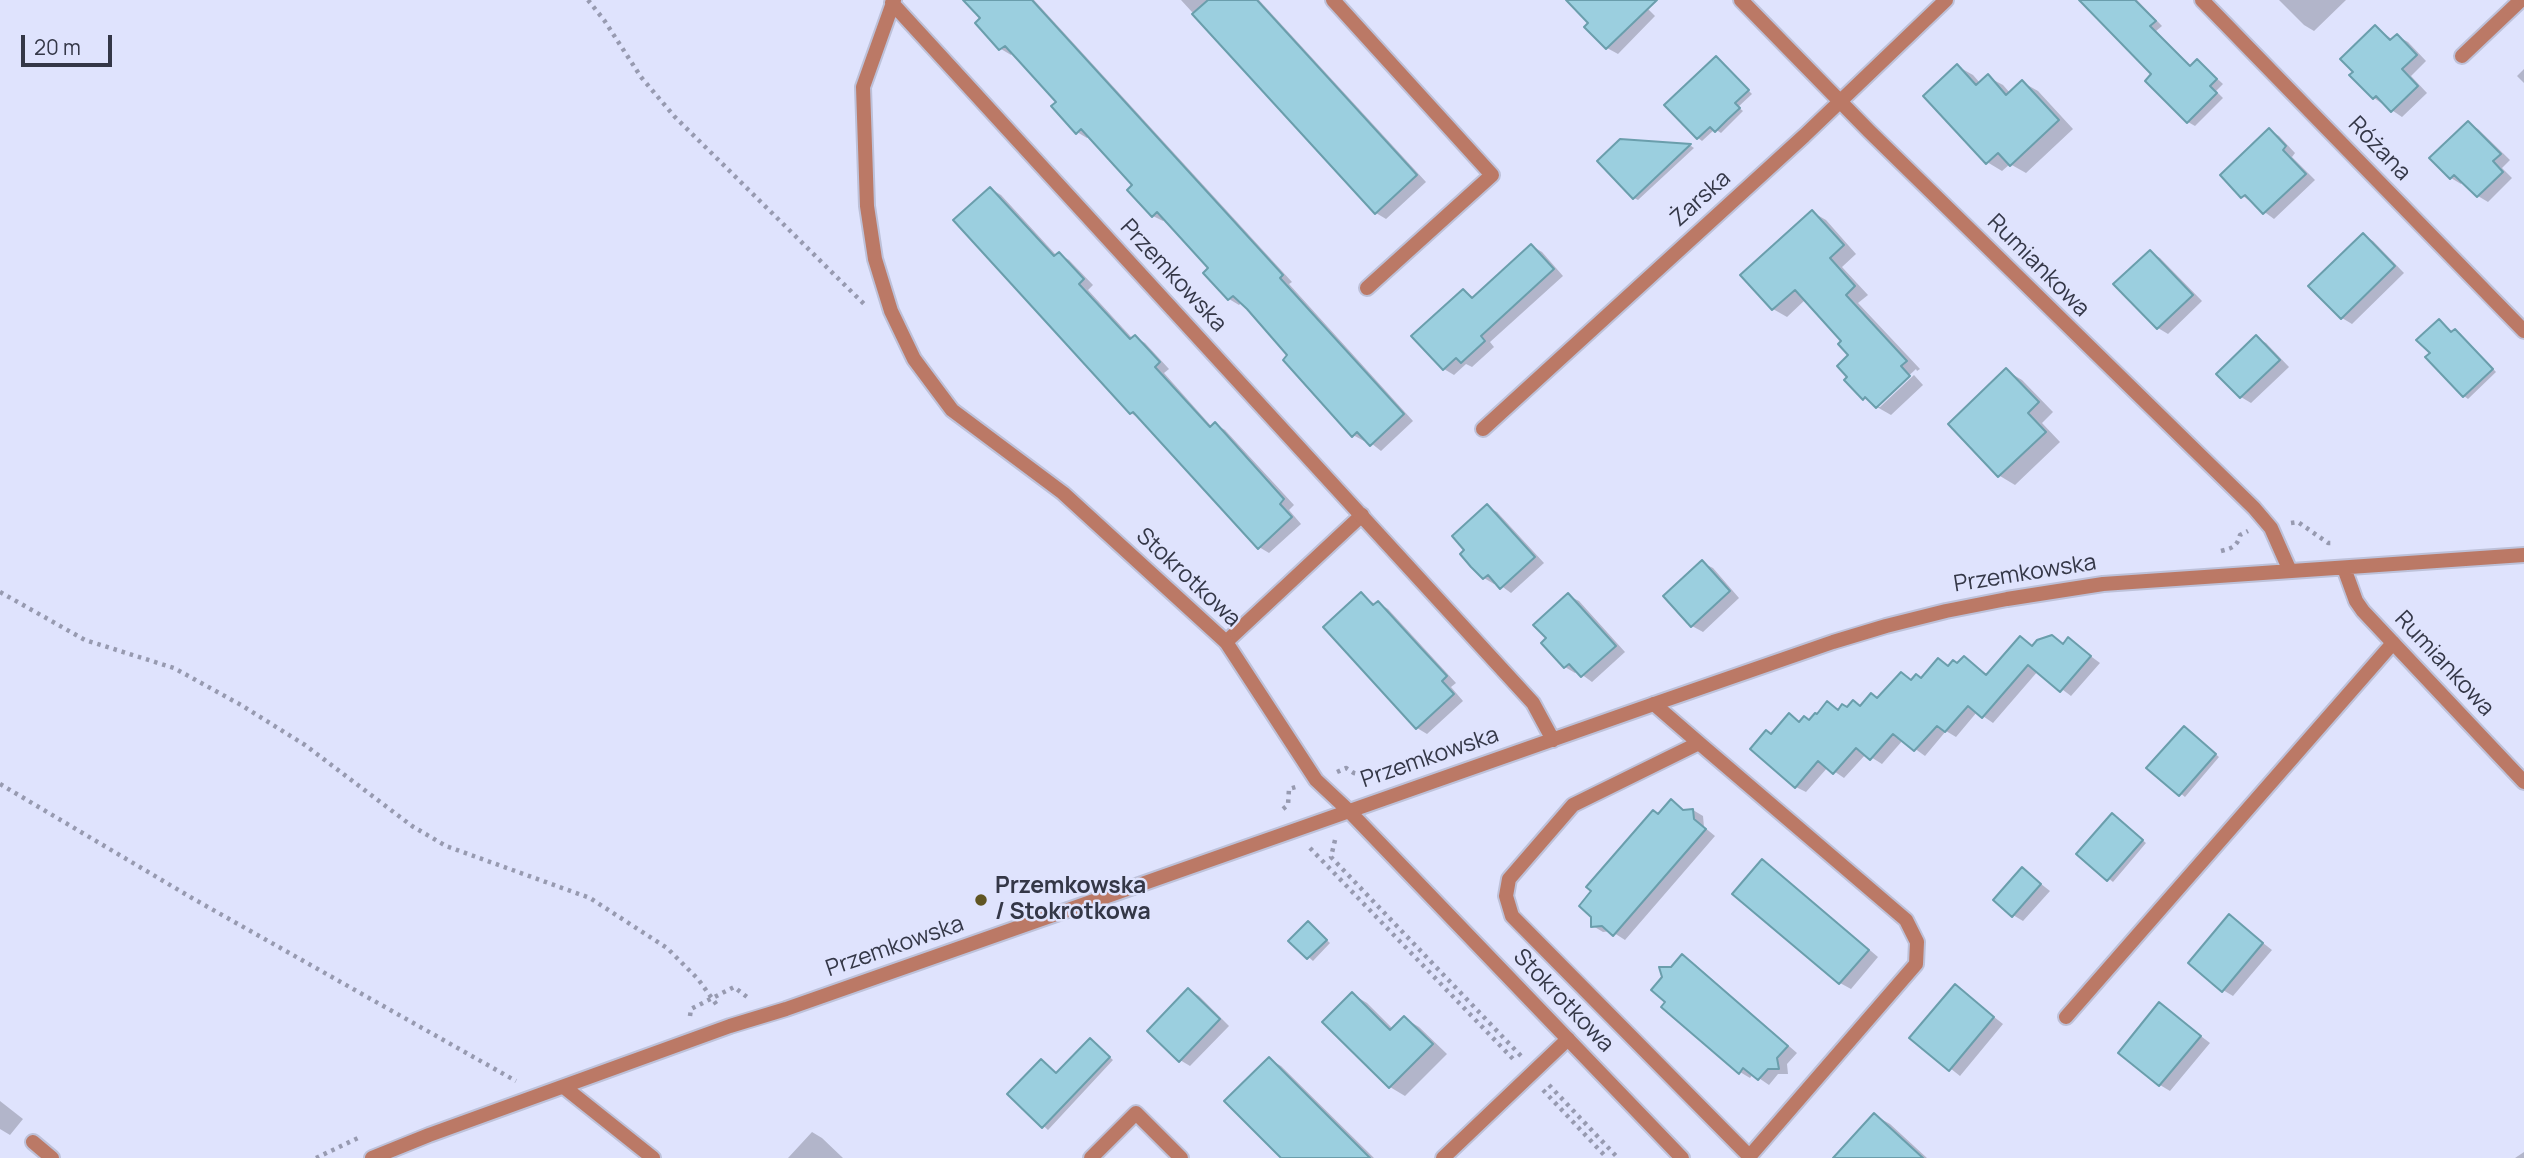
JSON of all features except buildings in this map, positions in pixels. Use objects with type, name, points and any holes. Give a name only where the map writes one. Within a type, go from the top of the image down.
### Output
[{"type":"street","points":[[1333,0],[1492,175],[1367,288]]},
{"type":"street","name":"Rumiankowa","points":[[1741,0],[2011,272],[2254,508],[2271,528],[2290,572]]},
{"type":"street","name":"Żarska","points":[[1483,429],[1840,102],[1946,0]]},
{"type":"street","name":"Różana","points":[[2202,0],[2524,331]]},
{"type":"street","points":[[2462,56],[2521,0]]},
{"type":"street","name":"Przemkowska","points":[[893,2],[1533,703],[1553,740]]},
{"type":"street","name":"Stokrotkowa","points":[[893,2],[863,87],[867,206],[875,259],[891,311],[914,359],[951,410],[1063,493],[1226,642],[1315,780],[1348,810],[1682,1158]]},
{"type":"street","points":[[1226,642],[1362,514]]},
{"type":"street","name":"Przemkowska","points":[[372,1158],[730,1027],[1833,642],[1946,611],[2103,584],[2524,555]]},
{"type":"street","name":"Rumiankowa","points":[[2344,568],[2356,601],[2524,782]]},
{"type":"street","points":[[2066,1017],[2393,643]]},
{"type":"street","points":[[1654,704],[1906,920],[1917,942],[1916,964],[1748,1157],[1512,916],[1506,895],[1509,878],[1573,804],[1699,743]]},
{"type":"street","points":[[1443,1158],[1568,1039]]},
{"type":"street","points":[[564,1087],[653,1158]]},
{"type":"street","points":[[1091,1158],[1136,1113],[1181,1158]]},
{"type":"street","points":[[33,1142],[52,1158]]},
{"type":"path","points":[[587,0],[604,20],[641,78],[674,116],[871,312]]},
{"type":"path","points":[[0,592],[85,640],[174,668],[241,705],[305,745],[412,826],[446,846],[590,898],[667,948],[698,979],[730,1027]]},
{"type":"path","points":[[0,783],[192,898],[515,1079],[527,1100]]},
{"type":"path","points":[[1336,837],[1331,857],[1608,1158]]},
{"type":"path","points":[[1307,846],[1618,1158]]},
{"type":"place","name":"Przemkowska / Stokrotkowa","points":[[981,900]]}]
